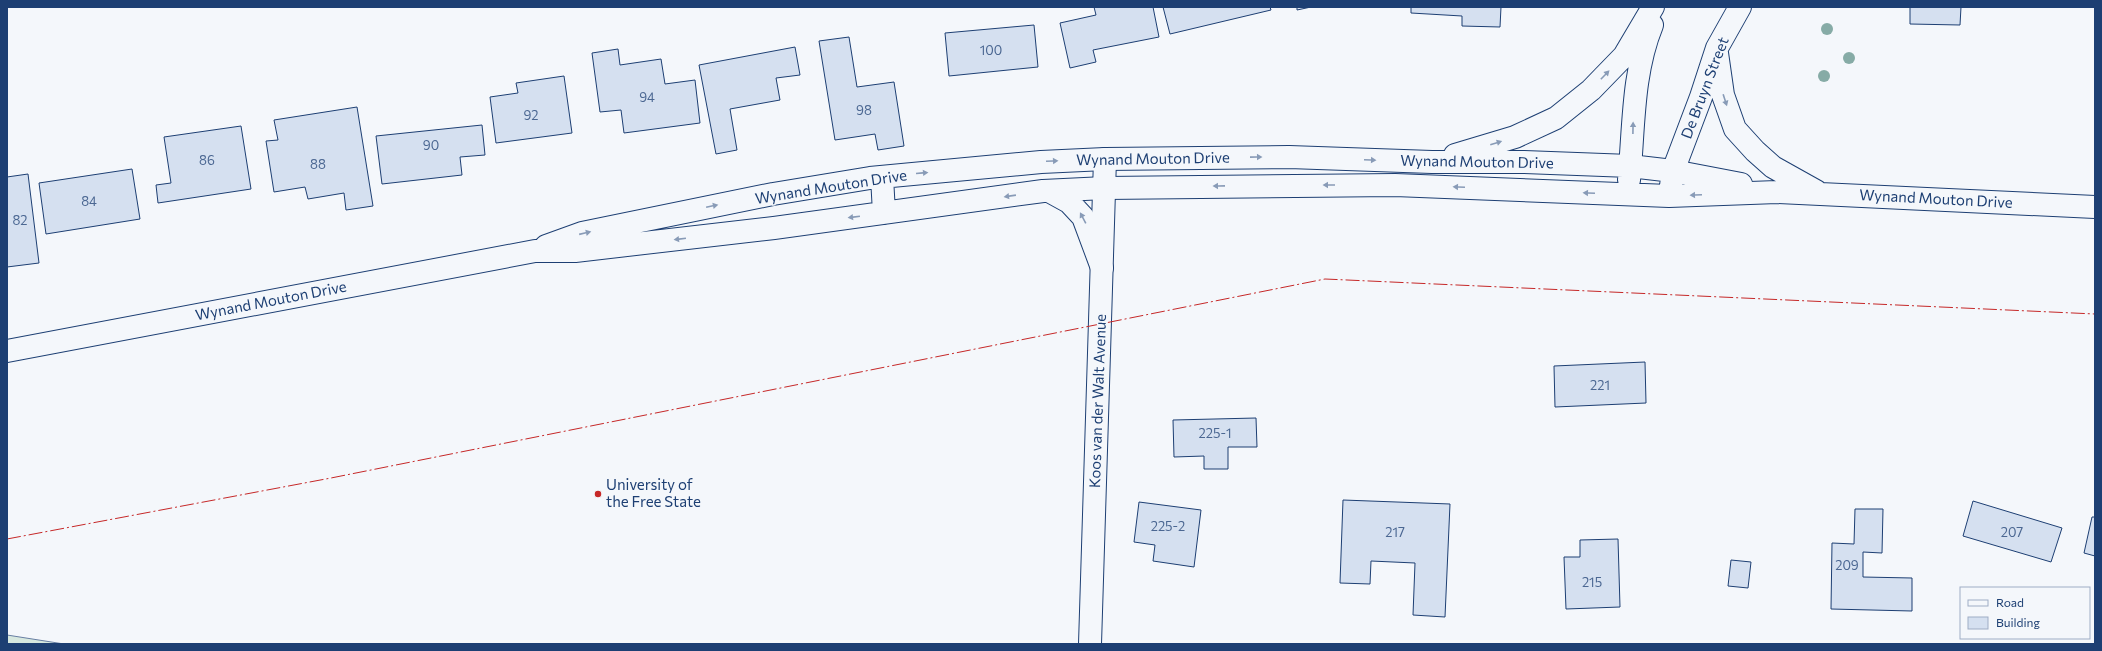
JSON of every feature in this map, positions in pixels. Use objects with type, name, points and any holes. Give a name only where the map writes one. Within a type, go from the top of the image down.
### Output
[{"type":"street","points":[[1432,162],[1515,137],[1556,118],[1591,90],[1624,56],[1653,7]]},
{"type":"street","points":[[1628,194],[1633,109],[1638,77],[1646,39],[1659,7]]},
{"type":"street","name":"De Bruyn Street","points":[[1669,196],[1673,171],[1701,97],[1717,48],[1740,7]]},
{"type":"street","points":[[1717,48],[1723,95],[1735,129],[1755,151],[1773,167],[1820,194]]},
{"type":"street","name":"Wynand Mouton Drive","points":[[7,351],[535,251],[582,233],[773,194],[882,177],[1041,162],[1106,159],[1289,157],[1432,162],[1524,162],[1630,166],[1673,171],[1777,192]]},
{"type":"street","name":"Koos van der Walt Avenue","points":[[1090,644],[1106,159]]},
{"type":"street","points":[[882,177],[884,213]]},
{"type":"street","name":"Wynand Mouton Drive","points":[[535,251],[575,251],[884,213],[1049,190],[1105,188],[1387,185],[1669,196],[1777,192],[2095,207]]},
{"type":"street","points":[[1049,190],[1069,202],[1083,217],[1102,268]]},
{"type":"shaded area","points":[[7,635],[64,644],[7,644]]},
{"type":"building","points":[[1094,7],[1153,7],[1159,37],[1093,50],[1096,62],[1070,68],[1060,23],[1096,15]]},
{"type":"building","points":[[1163,7],[1270,7],[1271,10],[1170,34]]},
{"type":"building","points":[[1297,7],[1311,7],[1297,10]]},
{"type":"building","points":[[1411,7],[1501,7],[1500,27],[1462,26],[1462,16],[1411,13]]},
{"type":"building","points":[[1910,7],[1961,7],[1960,25],[1910,24]]},
{"type":"building","points":[[1034,25],[1038,67],[949,76],[945,33]]},
{"type":"building","points":[[849,37],[857,87],[894,82],[904,146],[878,150],[875,134],[835,140],[819,41]]},
{"type":"building","points":[[795,47],[800,75],[776,78],[780,100],[730,109],[737,150],[716,154],[699,65]]},
{"type":"building","points":[[618,49],[620,65],[661,59],[665,84],[695,80],[700,123],[624,133],[621,110],[600,112],[592,53]]},
{"type":"building","points":[[564,76],[572,133],[496,143],[490,97],[518,93],[516,83]]},
{"type":"building","points":[[357,107],[373,206],[346,210],[344,193],[308,199],[305,187],[274,192],[266,141],[278,140],[274,120]]},
{"type":"building","points":[[482,125],[485,155],[460,157],[462,175],[382,184],[376,136]]},
{"type":"building","points":[[241,126],[251,189],[158,203],[156,185],[171,183],[164,137]]},
{"type":"building","points":[[132,169],[140,219],[46,234],[39,183]]},
{"type":"building","points":[[28,174],[39,263],[7,267],[7,177]]},
{"type":"building","points":[[1645,362],[1646,403],[1555,407],[1554,366]]},
{"type":"building","points":[[1256,418],[1257,447],[1228,447],[1228,469],[1204,469],[1204,456],[1174,457],[1173,420]]},
{"type":"building","points":[[1343,500],[1450,504],[1445,617],[1413,615],[1415,563],[1371,561],[1370,584],[1340,583]]},
{"type":"building","points":[[1973,501],[2062,528],[2051,562],[1963,536]]},
{"type":"building","points":[[1139,502],[1201,510],[1194,567],[1153,561],[1155,545],[1134,542]]},
{"type":"building","points":[[1855,509],[1883,509],[1882,553],[1863,552],[1863,577],[1912,578],[1912,611],[1831,609],[1832,543],[1854,544]]},
{"type":"building","points":[[2092,517],[2095,517],[2095,556],[2084,553]]},
{"type":"building","points":[[1618,539],[1620,607],[1566,609],[1564,557],[1580,557],[1580,540]]},
{"type":"building","points":[[1731,560],[1751,562],[1748,588],[1728,586]]},
{"type":"power","points":[[7,539],[331,478],[1325,279],[2095,314]]},
{"type":"place","name":"University of the Free State","points":[[598,494]]}]
